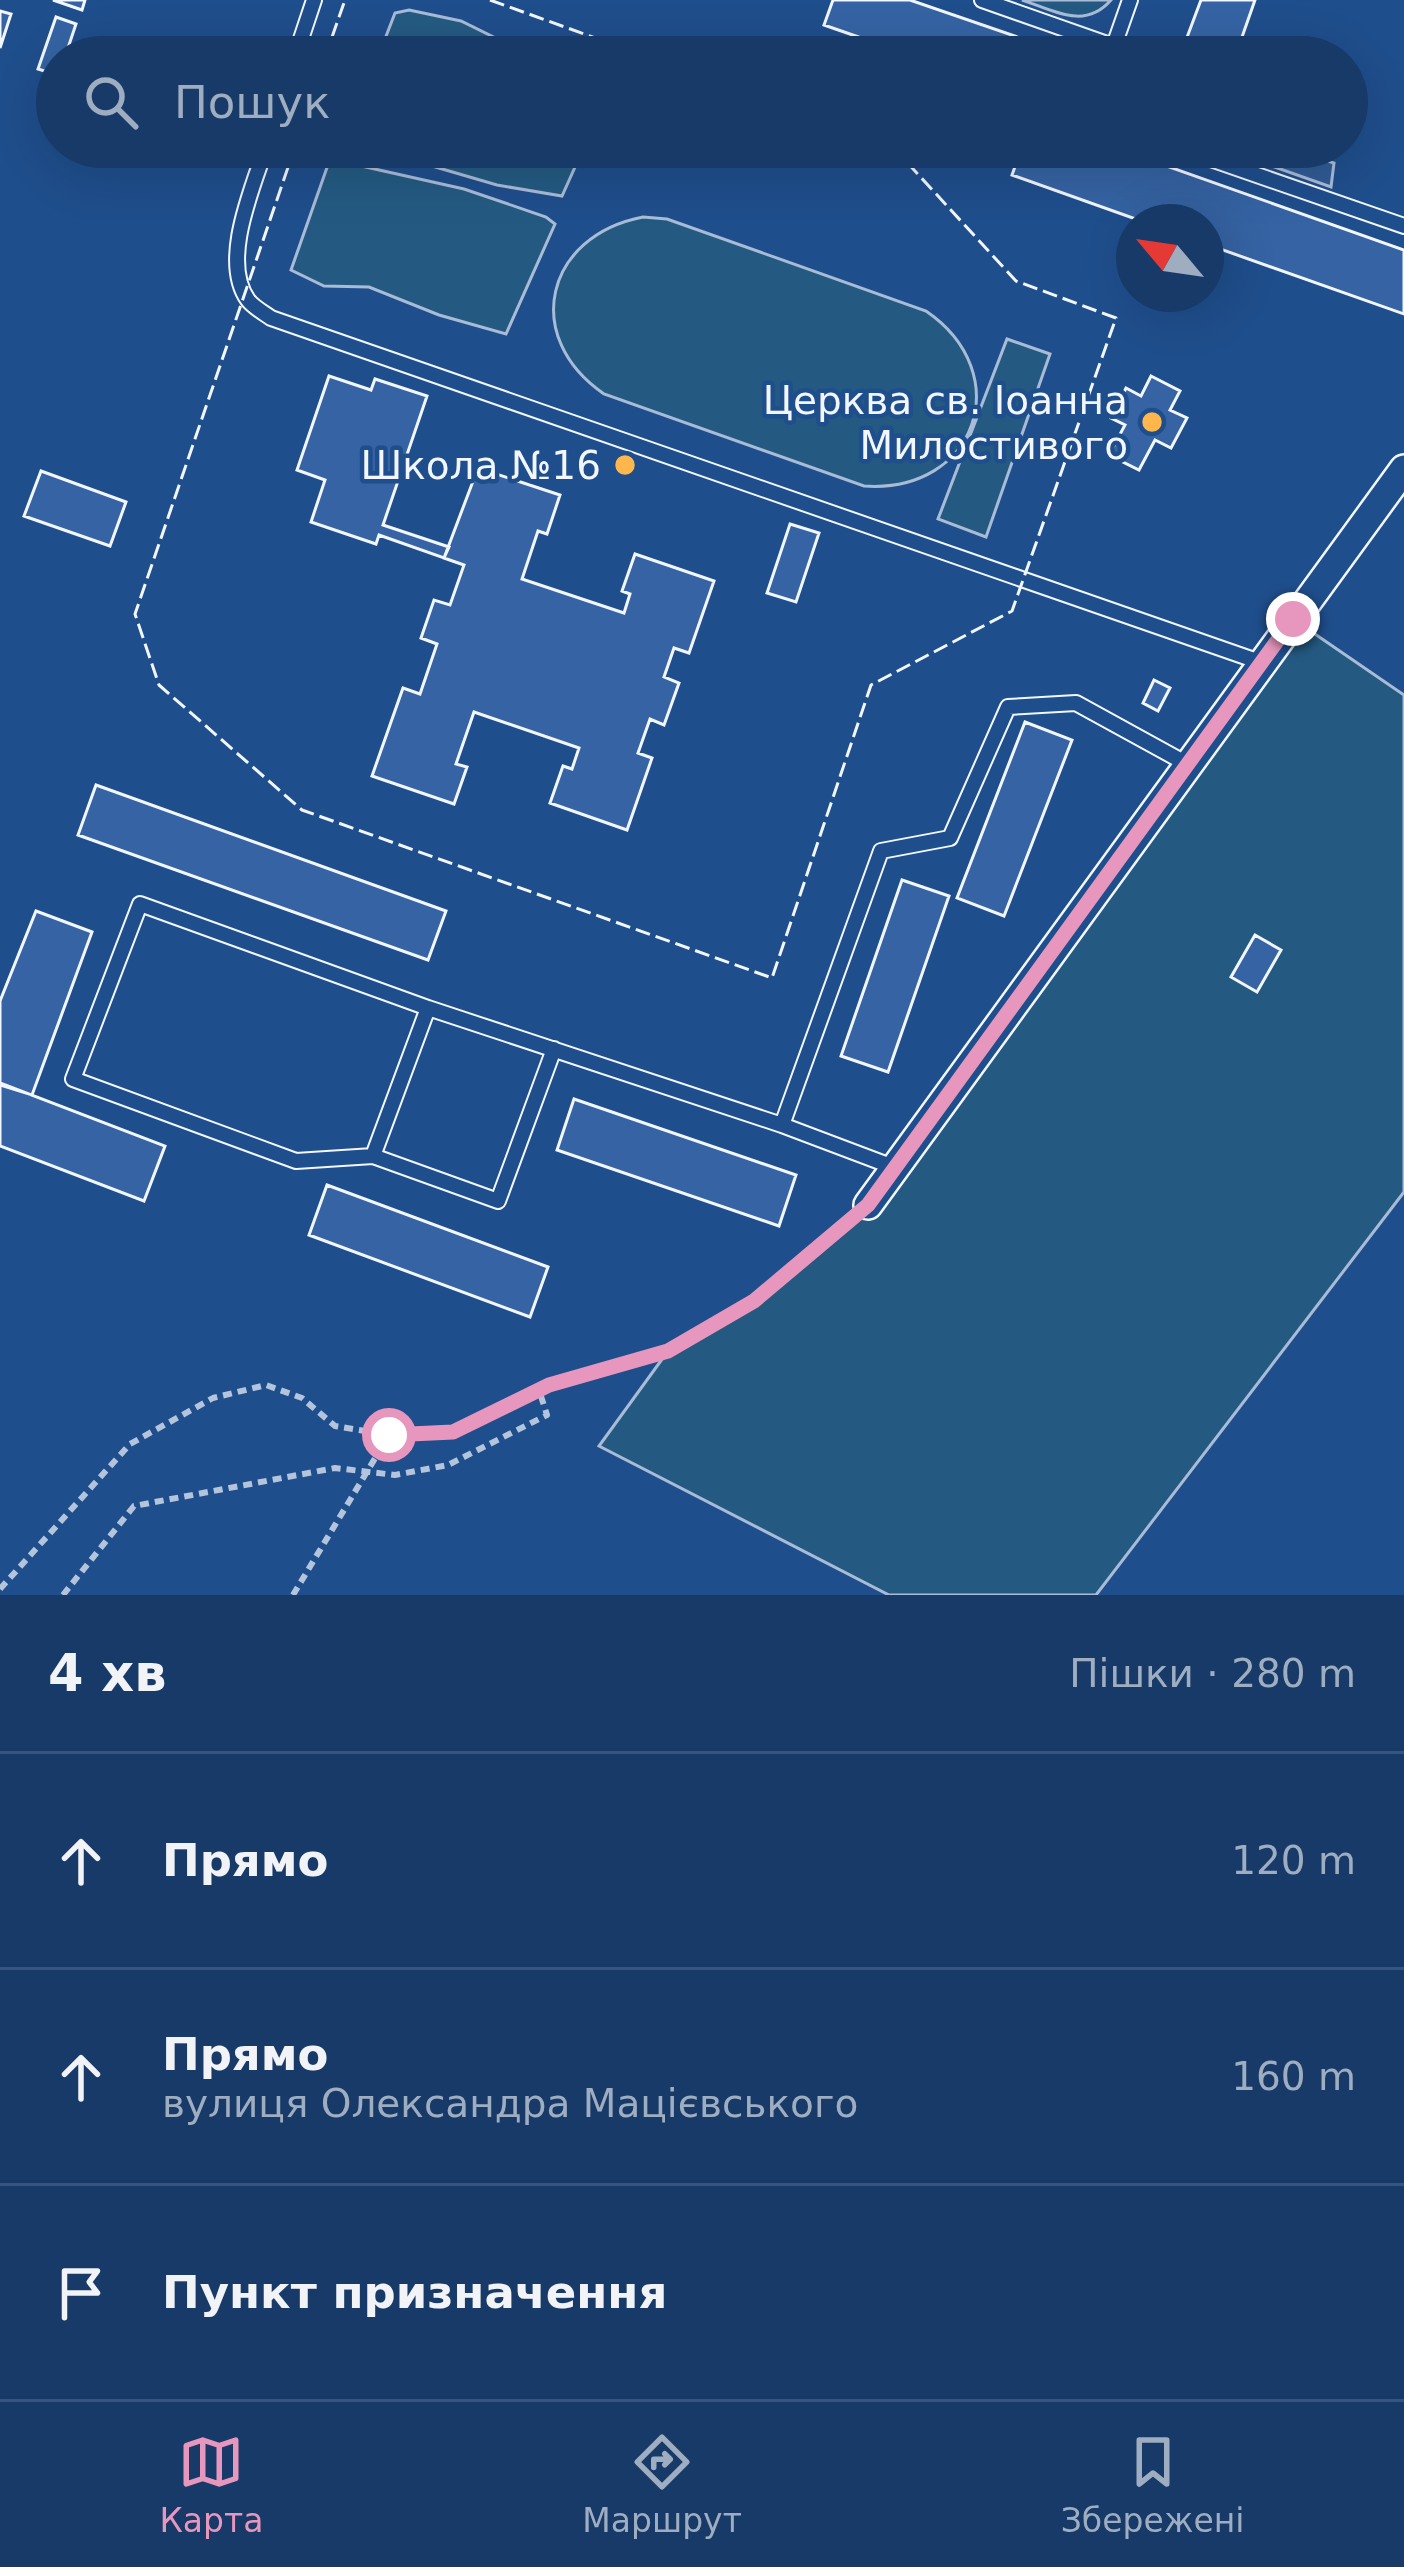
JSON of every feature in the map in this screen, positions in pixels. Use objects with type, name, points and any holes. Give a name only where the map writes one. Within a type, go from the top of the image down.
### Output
[{"type":"street","points":[[868,1205],[1404,469]]},
{"type":"lane","points":[[302,36],[314,0]]},
{"type":"lane","points":[[982,0],[1073,36]]},
{"type":"lane","points":[[1117,36],[1130,0]]},
{"type":"lane","points":[[259,168],[242,219],[240,284],[249,302],[271,318],[1260,662]]},
{"type":"lane","points":[[1237,168],[1404,226]]},
{"type":"lane","points":[[782,1125],[881,851],[950,838],[1008,707],[1076,703],[1186,764]]},
{"type":"lane","points":[[554,1049],[498,1201],[373,1156],[296,1161],[73,1078],[140,904],[896,1168]]},
{"type":"lane","points":[[373,1156],[428,1008]]},
{"type":"path","points":[[0,1589],[130,1444],[213,1398],[266,1384],[302,1398],[335,1426],[389,1435],[453,1432],[539,1390],[668,1351],[754,1301],[868,1205]]},
{"type":"path","points":[[63,1595],[134,1506],[334,1468],[395,1475],[448,1465],[547,1415],[539,1390]]},
{"type":"path","points":[[293,1595],[389,1435]]},
{"type":"shaded area","points":[[1022,0],[1111,0],[1080,16]]},
{"type":"shaded area","points":[[409,10],[461,21],[491,36],[386,36],[395,13]]},
{"type":"shaded area","points":[[327,168],[370,168],[464,189],[555,224],[506,334],[439,315],[369,287],[324,286],[291,270]]},
{"type":"shaded area","points":[[439,168],[575,168],[562,196],[497,185]]},
{"type":"shaded area","points":[[1277,168],[1333,168],[1331,187]]},
{"type":"shaded area","points":[[643,217],[667,219],[926,311],[954,337],[971,366],[976,396],[972,425],[957,451],[934,471],[903,483],[864,486],[604,394],[578,371],[561,345],[554,318],[556,291],[566,266],[584,245],[610,228]]},
{"type":"shaded area","points":[[1007,339],[1050,354],[986,537],[938,519]]},
{"type":"shaded area","points":[[1293,619],[1404,695],[1404,1192],[1096,1595],[889,1595],[599,1446],[668,1351],[754,1301],[868,1205]]},
{"type":"building","points":[[53,0],[85,0],[82,10]]},
{"type":"building","points":[[833,0],[910,0],[1015,36],[856,36],[824,25]]},
{"type":"building","points":[[1201,0],[1255,0],[1242,36],[1188,36]]},
{"type":"building","points":[[0,11],[11,14],[0,48]]},
{"type":"building","points":[[56,17],[76,24],[72,36],[49,36]]},
{"type":"building","points":[[1014,168],[1172,168],[1404,250],[1404,314],[1224,250],[1224,204],[1116,204],[1116,212],[1012,175]]},
{"type":"building","points":[[329,376],[371,390],[375,379],[427,396],[383,525],[449,547],[444,558],[379,535],[376,544],[311,522],[325,480],[297,470]]},
{"type":"building","name":"Церква св. Іоанна Милостивого","points":[[1151,376],[1180,391],[1170,410],[1187,418],[1171,448],[1155,440],[1139,470],[1109,455],[1125,425],[1111,418],[1126,388],[1141,396]]},
{"type":"building","points":[[478,468],[560,495],[547,534],[538,531],[522,579],[624,613],[630,594],[622,591],[635,554],[714,581],[689,653],[674,648],[664,677],[679,683],[664,725],[650,719],[638,753],[652,758],[627,830],[550,803],[563,766],[572,769],[579,748],[474,712],[456,764],[467,767],[454,804],[372,776],[403,688],[420,694],[437,644],[421,638],[434,600],[450,605],[464,565],[444,558]]},
{"type":"building","points":[[41,471],[126,502],[110,546],[24,516]]},
{"type":"building","points":[[790,524],[819,533],[796,602],[767,593]]},
{"type":"building","points":[[1154,680],[1170,688],[1158,711],[1143,703]]},
{"type":"building","points":[[1025,722],[1072,740],[1004,916],[957,898]]},
{"type":"building","points":[[96,785],[446,911],[428,960],[78,835]]},
{"type":"building","points":[[902,880],[949,896],[888,1072],[841,1056]]},
{"type":"building","points":[[36,911],[92,932],[32,1095],[0,1085],[0,1001]]},
{"type":"building","points":[[1255,935],[1281,950],[1257,992],[1231,977]]},
{"type":"building","points":[[0,1083],[165,1146],[144,1201],[0,1146]]},
{"type":"building","points":[[574,1099],[796,1175],[779,1226],[557,1150]]},
{"type":"building","points":[[327,1185],[548,1267],[530,1317],[309,1235]]},
{"type":"fence","points":[[332,36],[345,0]]},
{"type":"fence","points":[[490,0],[590,36]]},
{"type":"fence","points":[[288,168],[135,614],[159,685],[302,810],[772,978],[871,685],[1012,611],[1116,318],[1016,281],[912,168]]},
{"type":"place","name":"Церква св. Іоанна Милостивого","points":[[1152,422]]},
{"type":"place","name":"Школа №16","points":[[625,465]]},
{"type":"route","points":[[389,1435],[453,1432],[549,1385],[668,1351],[754,1301],[868,1205],[1293,619]]}]
